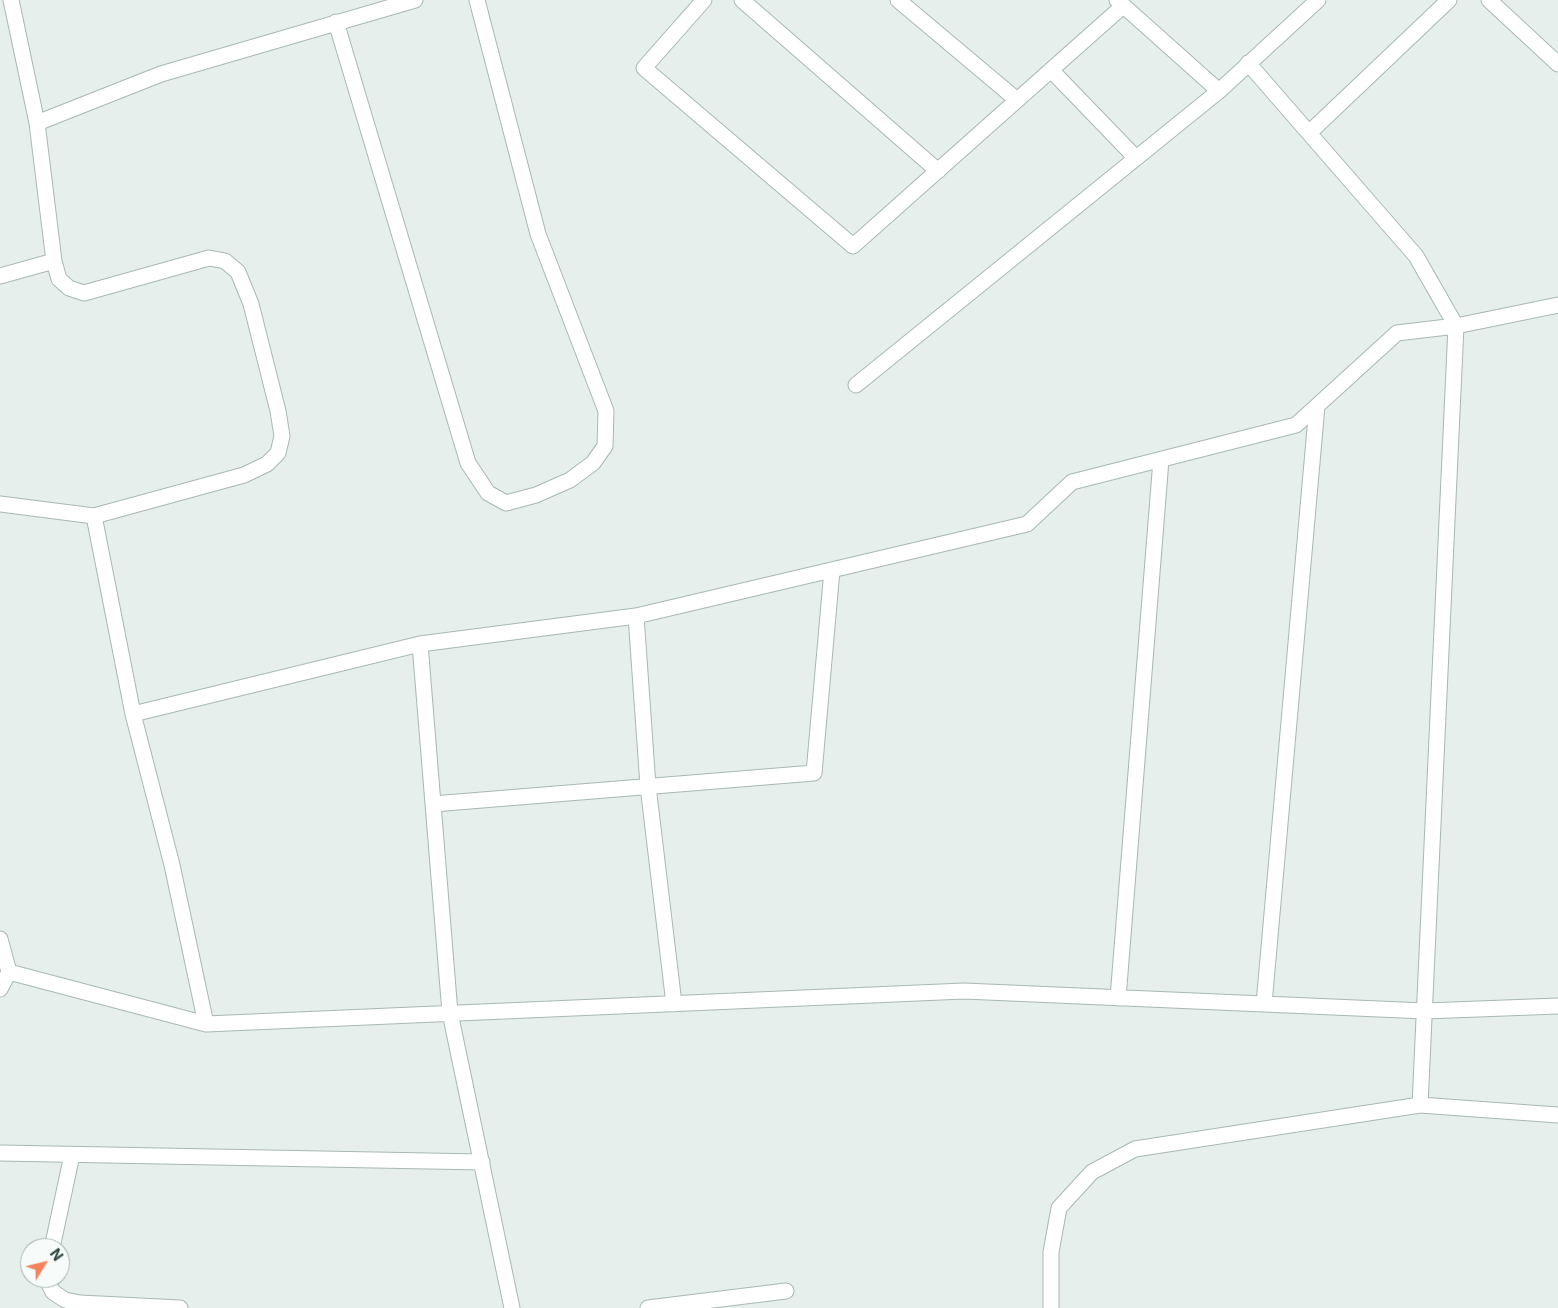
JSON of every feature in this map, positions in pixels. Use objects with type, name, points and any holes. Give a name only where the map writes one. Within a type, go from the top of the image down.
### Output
[{"type":"street","points":[[0,504],[94,516],[244,475],[267,464],[278,453],[282,436],[278,411],[251,304],[238,272],[225,261],[209,258],[84,293],[69,288],[59,279],[54,261],[37,123],[11,0]]},
{"type":"street","points":[[37,123],[161,74],[415,0]]},
{"type":"street","points":[[336,22],[468,463],[488,493],[506,503],[536,495],[570,480],[593,464],[605,446],[606,411],[538,234],[477,0]]},
{"type":"street","points":[[704,0],[644,68],[854,246],[1050,70],[1120,3],[1218,91]]},
{"type":"street","points":[[742,0],[938,171]]},
{"type":"street","points":[[898,0],[1017,100]]},
{"type":"street","points":[[856,385],[1218,91],[1318,0]]},
{"type":"street","points":[[1309,133],[1449,0]]},
{"type":"street","points":[[1489,0],[1558,64]]},
{"type":"street","points":[[1248,63],[1416,256],[1456,326],[1420,1105]]},
{"type":"street","points":[[1050,70],[1136,158]]},
{"type":"street","points":[[0,276],[54,261]]},
{"type":"street","points":[[133,714],[420,644],[636,616],[1027,524],[1072,482],[1296,425],[1397,333],[1456,326],[1558,305]]},
{"type":"street","points":[[1264,1004],[1317,406]]},
{"type":"street","points":[[1118,998],[1161,460]]},
{"type":"street","points":[[94,516],[133,714],[172,865],[206,1024]]},
{"type":"street","points":[[433,804],[814,773],[832,570]]},
{"type":"street","points":[[636,616],[648,786],[674,1004]]},
{"type":"street","points":[[420,644],[450,1014],[512,1308]]},
{"type":"street","points":[[0,939],[9,972],[0,989]]},
{"type":"street","points":[[9,972],[206,1024],[964,991],[1425,1011],[1558,1006]]},
{"type":"street","points":[[1051,1308],[1051,1252],[1059,1208],[1092,1172],[1135,1149],[1420,1105],[1558,1115]]},
{"type":"street","points":[[0,1153],[482,1162]]},
{"type":"street","points":[[54,1238],[72,1155]]},
{"type":"street","points":[[51,1288],[53,1292],[65,1300],[80,1303],[180,1308]]},
{"type":"street","points":[[648,1308],[786,1291]]}]
